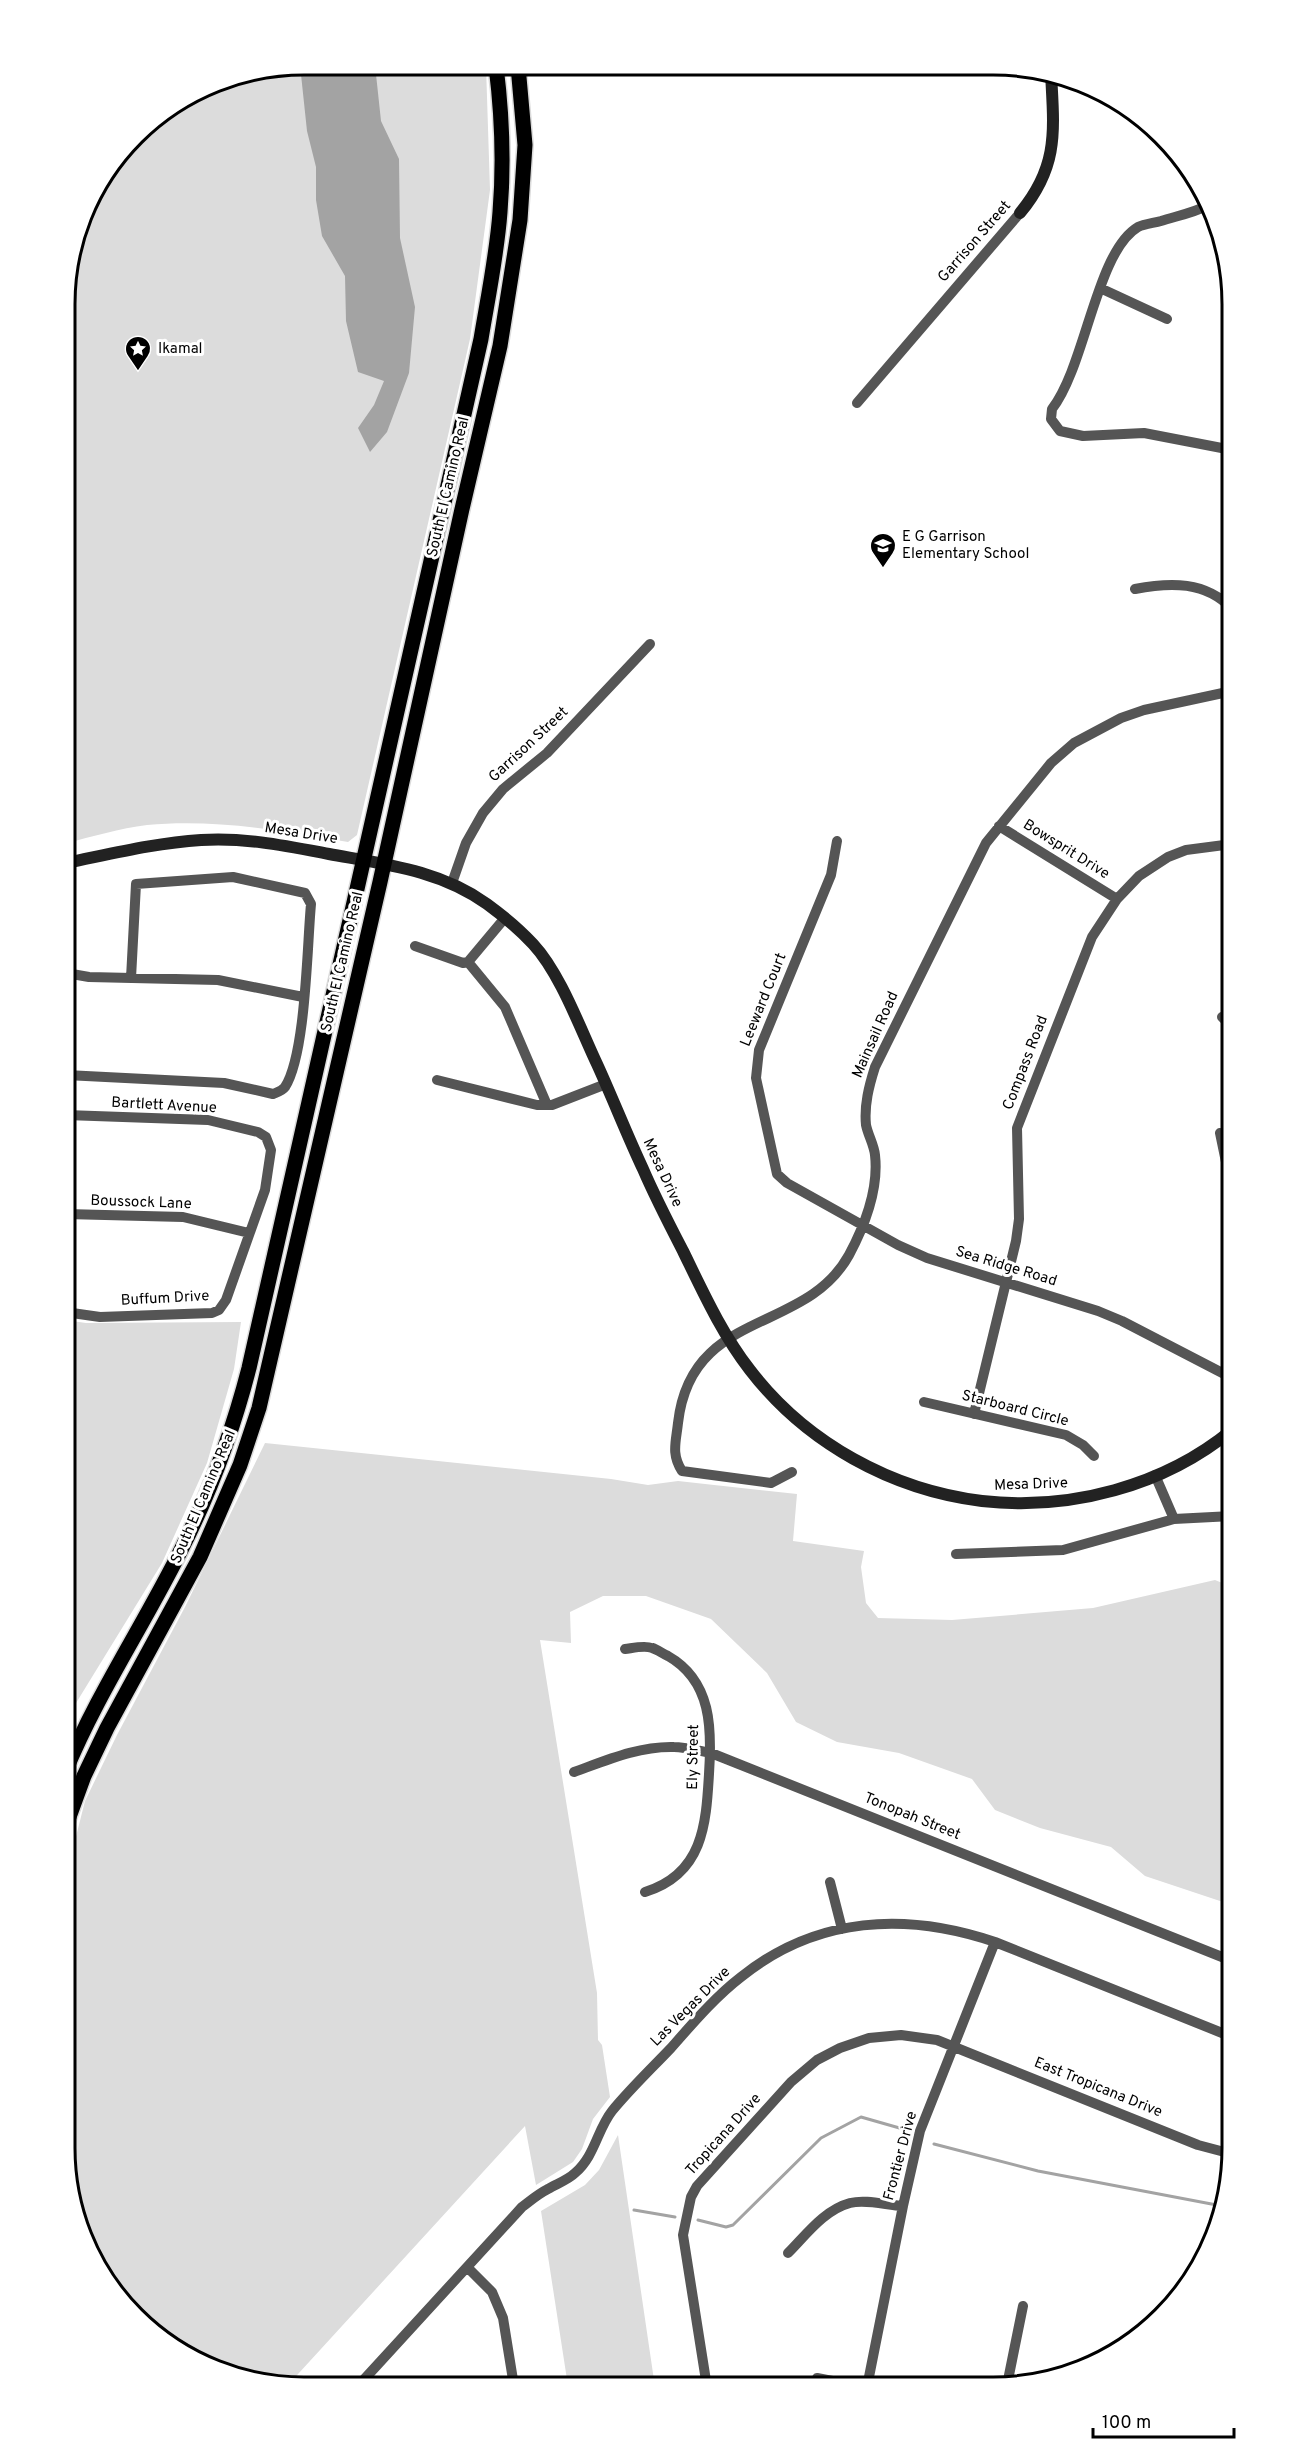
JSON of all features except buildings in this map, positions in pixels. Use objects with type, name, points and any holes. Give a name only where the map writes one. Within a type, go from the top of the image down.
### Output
[{"type":"main road","name":"South El Camino Real","points":[[75,1749],[87,1721],[182,1548],[222,1458],[249,1368],[481,339],[500,215],[503,172],[502,109],[497,75]]},
{"type":"main road","name":"South El Camino Real","points":[[75,1801],[107,1728],[200,1557],[248,1444],[268,1371],[500,346],[521,200],[525,145],[519,75]]},
{"type":"main road","name":"Garrison Street","points":[[1020,213],[1029,203],[1047,170],[1053,125],[1051,83]]},
{"type":"main road","points":[[503,172],[509,179],[512,192],[521,200]]},
{"type":"main road","name":"Mesa Drive","points":[[75,861],[156,844],[206,839],[267,842],[422,872],[452,883],[487,904],[533,944],[548,966],[571,1008],[642,1168],[706,1300],[751,1372],[783,1407],[817,1436],[876,1471],[938,1493],[1006,1504],[1061,1502],[1122,1488],[1155,1476],[1222,1438]]},
{"type":"street","points":[[1201,209],[1138,227],[1120,245],[1100,288],[1080,353],[1052,409],[1051,419],[1060,430],[1083,436],[1102,437],[1144,433],[1222,448]]},
{"type":"street","name":"Garrison Street","points":[[857,403],[1020,213]]},
{"type":"street","points":[[1100,288],[1167,319]]},
{"type":"street","points":[[1135,589],[1159,584],[1196,586],[1222,599]]},
{"type":"street","name":"Garrison Street","points":[[452,883],[466,843],[483,813],[503,789],[547,753],[650,644]]},
{"type":"street","name":"Mainsail Road","points":[[792,1472],[771,1483],[690,1473],[680,1467],[674,1458],[684,1391],[691,1377],[712,1350],[728,1338],[813,1294],[837,1274],[850,1254],[875,1191],[875,1154],[866,1125],[867,1091],[875,1067],[986,843],[999,826],[1051,763],[1074,743],[1121,718],[1144,710],[1222,693]]},
{"type":"street","name":"Bowsprit Drive","points":[[999,826],[1117,899]]},
{"type":"street","name":"Leeward Court","points":[[777,1174],[756,1078],[756,1063],[759,1050],[831,875],[837,841]]},
{"type":"street","name":"Compass Road","points":[[974,1414],[1016,1241],[1018,1219],[1017,1128],[1092,937],[1117,899],[1138,876],[1168,857],[1186,850],[1222,845]]},
{"type":"street","points":[[75,1075],[224,1083],[273,1094],[285,1088],[298,1050],[311,904],[301,892],[233,877],[136,884],[132,978]]},
{"type":"street","points":[[415,946],[463,963],[468,962],[504,919]]},
{"type":"street","points":[[468,962],[505,1007],[547,1105]]},
{"type":"street","points":[[75,975],[88,977],[218,980],[303,997]]},
{"type":"street","points":[[437,1080],[537,1106],[547,1105],[606,1084]]},
{"type":"street","name":"Bartlett Avenue","points":[[75,1115],[208,1120],[258,1132],[266,1137],[271,1150],[265,1190],[249,1233]]},
{"type":"street","points":[[1220,1133],[1222,1143]]},
{"type":"street","name":"Sea Ridge Road","points":[[777,1174],[787,1183],[927,1258],[1122,1321],[1222,1373]]},
{"type":"street","name":"Boussock Lane","points":[[75,1214],[183,1217],[249,1233]]},
{"type":"street","name":"Buffum Drive","points":[[75,1313],[100,1317],[212,1313],[219,1310],[226,1300],[249,1233]]},
{"type":"street","name":"Starboard Circle","points":[[924,1402],[1066,1435],[1083,1445],[1094,1456]]},
{"type":"street","points":[[1155,1476],[1174,1519]]},
{"type":"street","points":[[956,1554],[1063,1550],[1174,1519],[1222,1517]]},
{"type":"street","name":"Ely Street","points":[[625,1649],[651,1647],[678,1662],[692,1676],[707,1704],[711,1733],[707,1813],[698,1847],[689,1862],[676,1876],[658,1888],[645,1892]]},
{"type":"street","name":"Tonopah Street","points":[[574,1772],[628,1752],[658,1747],[676,1747],[711,1753],[1222,1957]]},
{"type":"street","points":[[830,1881],[842,1929]]},
{"type":"street","name":"Las Vegas Drive","points":[[366,2377],[522,2207],[544,2190],[574,2174],[584,2164],[612,2111],[715,2000],[742,1976],[781,1951],[810,1938],[876,1923],[921,1924],[960,1930],[1222,2033]]},
{"type":"street","name":"Frontier Drive","points":[[867,2377],[920,2131],[995,1942]]},
{"type":"street","name":"Tropicana Drive","points":[[705,2377],[682,2235],[691,2197],[697,2186],[791,2082],[817,2060],[840,2048],[869,2038],[901,2035],[937,2040],[953,2046]]},
{"type":"street","name":"East Tropicana Drive","points":[[953,2046],[1198,2145],[1222,2151]]},
{"type":"street","points":[[788,2253],[830,2212],[840,2207],[862,2202],[903,2206]]},
{"type":"street","points":[[467,2267],[492,2292],[503,2318],[513,2377]]},
{"type":"street","points":[[1009,2377],[1023,2306]]},
{"type":"shaded area","points":[[289,75],[486,75],[490,190],[470,339],[357,835],[348,842],[298,833],[197,823],[127,828],[75,841],[75,289],[79,260],[92,217],[122,165],[142,142],[177,114],[217,92],[260,79]]},
{"type":"shaded area","points":[[301,75],[376,75],[381,121],[399,159],[400,238],[415,307],[409,373],[387,432],[370,452],[358,428],[374,405],[384,381],[358,372],[346,321],[345,276],[322,236],[316,200],[316,167],[307,131]]},
{"type":"shaded area","points":[[75,1321],[241,1322],[234,1369],[207,1463],[162,1563],[75,1705]]},
{"type":"shaded area","points":[[265,1443],[611,1479],[648,1485],[678,1481],[797,1494],[793,1541],[864,1551],[861,1567],[866,1603],[878,1618],[952,1620],[1093,1608],[1215,1580],[1222,1583],[1222,1902],[1145,1876],[1111,1847],[1040,1828],[995,1810],[972,1779],[899,1753],[837,1742],[796,1722],[767,1673],[711,1619],[646,1596],[603,1596],[570,1612],[571,1643],[540,1640],[597,1993],[598,2040],[602,2045],[610,2097],[593,2119],[582,2149],[573,2162],[536,2185],[525,2126],[295,2377],[245,2369],[217,2360],[165,2330],[142,2310],[122,2287],[92,2235],[79,2192],[75,2163],[75,1840],[85,1801],[185,1607]]},
{"type":"shaded area","points":[[618,2135],[654,2377],[567,2377],[541,2211],[585,2185],[599,2170]]},
{"type":"waterway","points":[[698,2220],[726,2227],[733,2225],[821,2138],[861,2117],[910,2131]]},
{"type":"waterway","points":[[934,2144],[1038,2171],[1215,2205]]},
{"type":"waterway","points":[[634,2210],[675,2217]]},
{"type":"place","name":"Ikamal","points":[[138,372]]},
{"type":"place","name":"E G Garrison Elementary School","points":[[883,569]]}]
